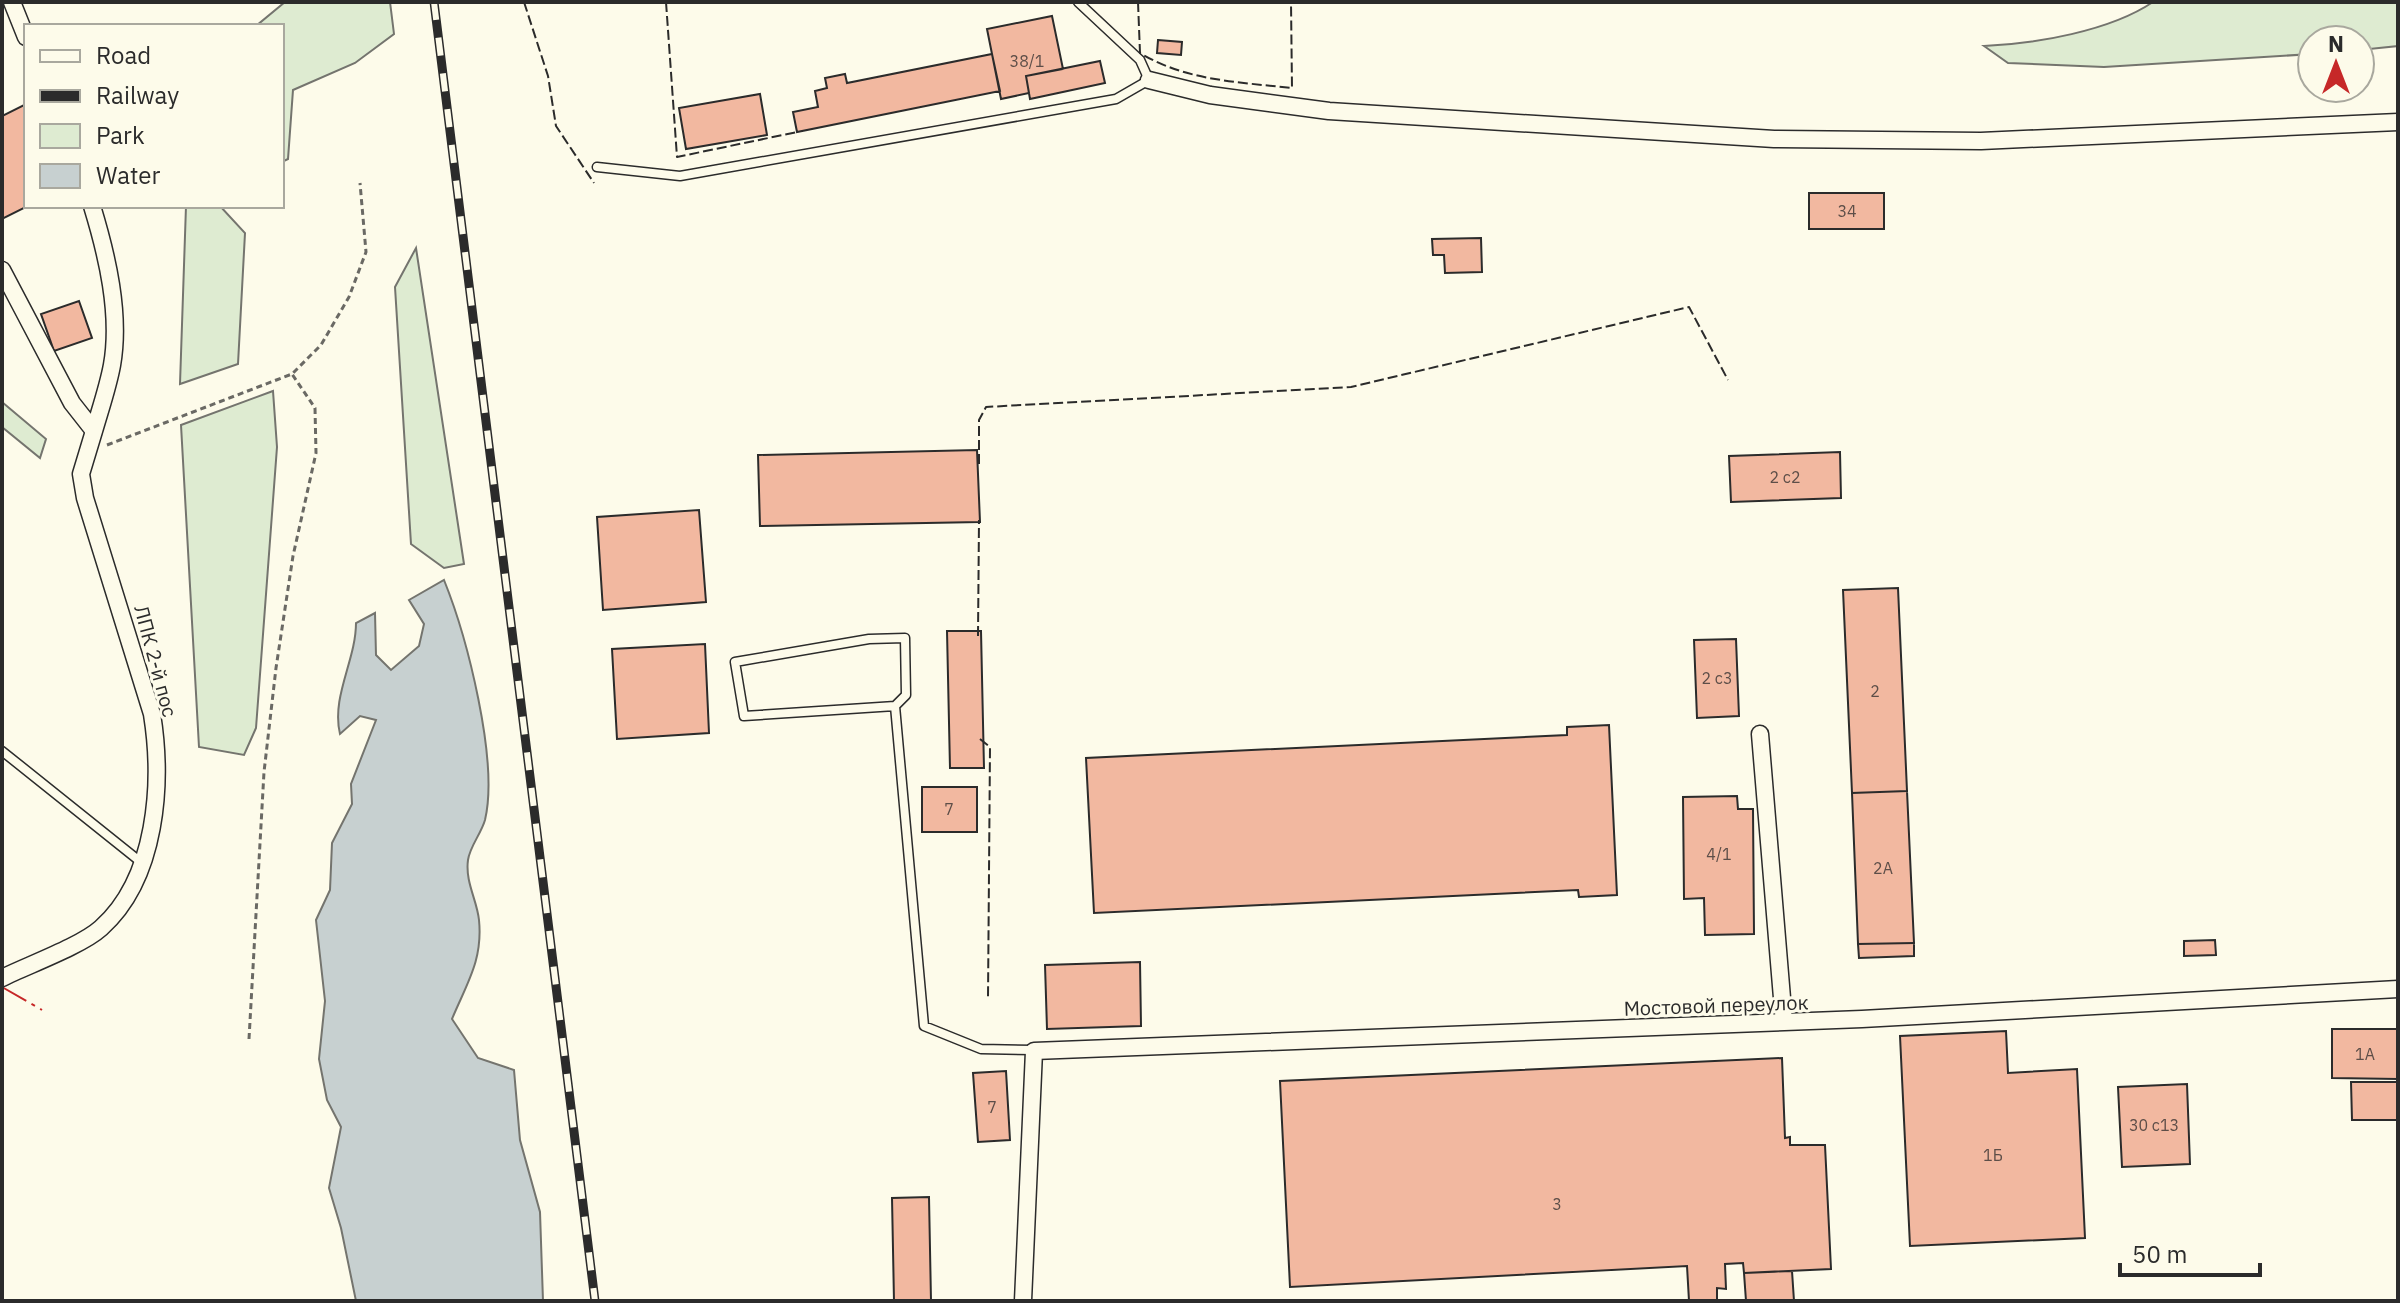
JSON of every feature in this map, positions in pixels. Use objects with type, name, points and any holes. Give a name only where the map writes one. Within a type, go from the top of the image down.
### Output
[{"type":"street","points":[[12,2],[24,32]]},
{"type":"street","points":[[1149,80],[1210,95],[1329,111],[1774,139],[1981,141],[2398,122]]},
{"type":"street","name":"ЛПК 2-й пос","points":[[2,978],[99,930],[134,890],[143,863],[156,769],[156,742],[148,700],[85,498],[81,474],[112,364],[115,323],[103,242],[93,208]]},
{"type":"street","points":[[2,270],[51,367],[72,403],[94,431]]},
{"type":"street","points":[[1760,734],[1784,1022]]},
{"type":"street","name":"Мостовой переулок","points":[[1034,1051],[1784,1022],[2398,989]]},
{"type":"street","points":[[1023,1301],[1034,1051]]},
{"type":"lane","points":[[597,167],[680,176],[1116,99],[1149,80],[1140,60],[1078,2]]},
{"type":"lane","points":[[905,638],[906,695],[895,706],[744,716],[735,662],[869,639],[905,638]]},
{"type":"lane","points":[[895,706],[924,1026],[981,1049],[1034,1051]]},
{"type":"lane","points":[[2,751],[143,863]]},
{"type":"path","points":[[85,454],[292,374],[321,345],[349,297],[366,252],[360,183]]},
{"type":"path","points":[[249,1039],[268,742],[293,556],[316,453],[315,408],[292,374]]},
{"type":"green space","points":[[285,2],[390,2],[394,34],[355,63],[293,90],[288,159],[284,161],[284,24],[258,24]]},
{"type":"green space","points":[[2153,2],[2398,2],[2398,46],[2376,48],[2376,24],[2296,24],[2296,55],[2104,67],[2008,63],[1984,46],[2072,34],[2135,12]]},
{"type":"green space","points":[[186,208],[222,208],[245,233],[238,364],[180,384]]},
{"type":"green space","points":[[416,248],[464,564],[444,568],[411,544],[395,287]]},
{"type":"green space","points":[[273,391],[277,447],[256,728],[244,755],[199,747],[181,425]]},
{"type":"green space","points":[[2,402],[46,439],[40,458],[2,427]]},
{"type":"water","points":[[444,580],[471,665],[488,766],[485,820],[468,860],[479,920],[479,947],[473,971],[452,1019],[478,1058],[514,1070],[520,1140],[540,1212],[543,1301],[356,1301],[329,1188],[341,1127],[327,1100],[319,1059],[325,1001],[316,920],[330,890],[332,843],[352,804],[351,784],[376,720],[360,716],[340,734],[341,692],[356,623],[375,613],[376,655],[391,670],[419,646],[424,624],[409,600]]},
{"type":"building","points":[[1052,16],[1063,69],[1026,76],[1029,93],[1001,99],[987,29]]},
{"type":"building","points":[[1158,40],[1182,42],[1181,55],[1157,53]]},
{"type":"building","points":[[992,54],[1000,91],[797,132],[793,112],[818,107],[815,91],[827,88],[825,78],[845,74],[847,83]]},
{"type":"building","points":[[1100,61],[1105,83],[1030,99],[1026,76]]},
{"type":"building","points":[[760,94],[767,135],[686,149],[679,108]]},
{"type":"building","points":[[24,105],[24,208],[2,219],[2,116]]},
{"type":"building","points":[[1809,193],[1884,193],[1884,229],[1809,229]]},
{"type":"building","points":[[1481,238],[1482,272],[1445,273],[1444,255],[1433,255],[1432,239]]},
{"type":"building","points":[[79,301],[92,338],[54,351],[41,314]]},
{"type":"building","points":[[977,450],[980,522],[760,526],[758,455]]},
{"type":"building","points":[[1840,452],[1841,498],[1731,502],[1729,456]]},
{"type":"building","points":[[699,510],[706,602],[603,610],[597,517]]},
{"type":"building","points":[[1898,588],[1907,791],[1852,793],[1843,590]]},
{"type":"building","points":[[947,631],[981,631],[984,768],[950,768]]},
{"type":"building","points":[[1736,639],[1739,716],[1697,718],[1694,640]]},
{"type":"building","points":[[705,644],[709,733],[617,739],[612,649]]},
{"type":"building","points":[[1609,725],[1617,895],[1579,897],[1578,890],[1094,913],[1086,758],[1567,735],[1567,727]]},
{"type":"building","points":[[922,787],[977,787],[977,832],[922,832]]},
{"type":"building","points":[[1907,791],[1914,943],[1858,944],[1852,793]]},
{"type":"building","points":[[1737,796],[1738,809],[1753,809],[1754,934],[1705,935],[1704,898],[1684,899],[1683,797]]},
{"type":"building","points":[[2215,940],[2216,955],[2184,956],[2184,941]]},
{"type":"building","points":[[1914,943],[1914,956],[1859,958],[1858,944]]},
{"type":"building","points":[[1140,962],[1141,1026],[1047,1029],[1045,965]]},
{"type":"building","points":[[2332,1029],[2398,1029],[2398,1079],[2332,1078]]},
{"type":"building","points":[[2006,1031],[2008,1073],[2077,1069],[2085,1238],[1910,1246],[1900,1036]]},
{"type":"building","points":[[1782,1058],[1785,1138],[1790,1137],[1790,1145],[1825,1145],[1831,1269],[1744,1273],[1743,1263],[1725,1264],[1726,1289],[1717,1288],[1717,1301],[1689,1301],[1687,1266],[1290,1287],[1280,1081]]},
{"type":"building","points":[[1006,1071],[1010,1140],[978,1142],[973,1073]]},
{"type":"building","points":[[2351,1082],[2398,1082],[2398,1120],[2352,1120]]},
{"type":"building","points":[[2187,1084],[2190,1164],[2122,1167],[2118,1087]]},
{"type":"building","points":[[929,1197],[931,1301],[894,1301],[892,1198]]},
{"type":"building","points":[[1792,1271],[1794,1301],[1746,1301],[1744,1273]]},
{"type":"railway","points":[[434,2],[595,1301]]},
{"type":"fence","points":[[524,2],[548,76],[556,126],[594,183]]},
{"type":"fence","points":[[666,2],[677,157],[797,132]]},
{"type":"fence","points":[[1138,2],[1140,53],[1194,75],[1292,88],[1291,2]]},
{"type":"fence","points":[[979,464],[979,420],[986,407],[1351,387],[1689,307],[1728,380]]},
{"type":"fence","points":[[978,636],[979,520]]},
{"type":"fence","points":[[980,739],[990,747],[988,998]]},
{"type":"power","points":[[2,987],[42,1010]]}]
